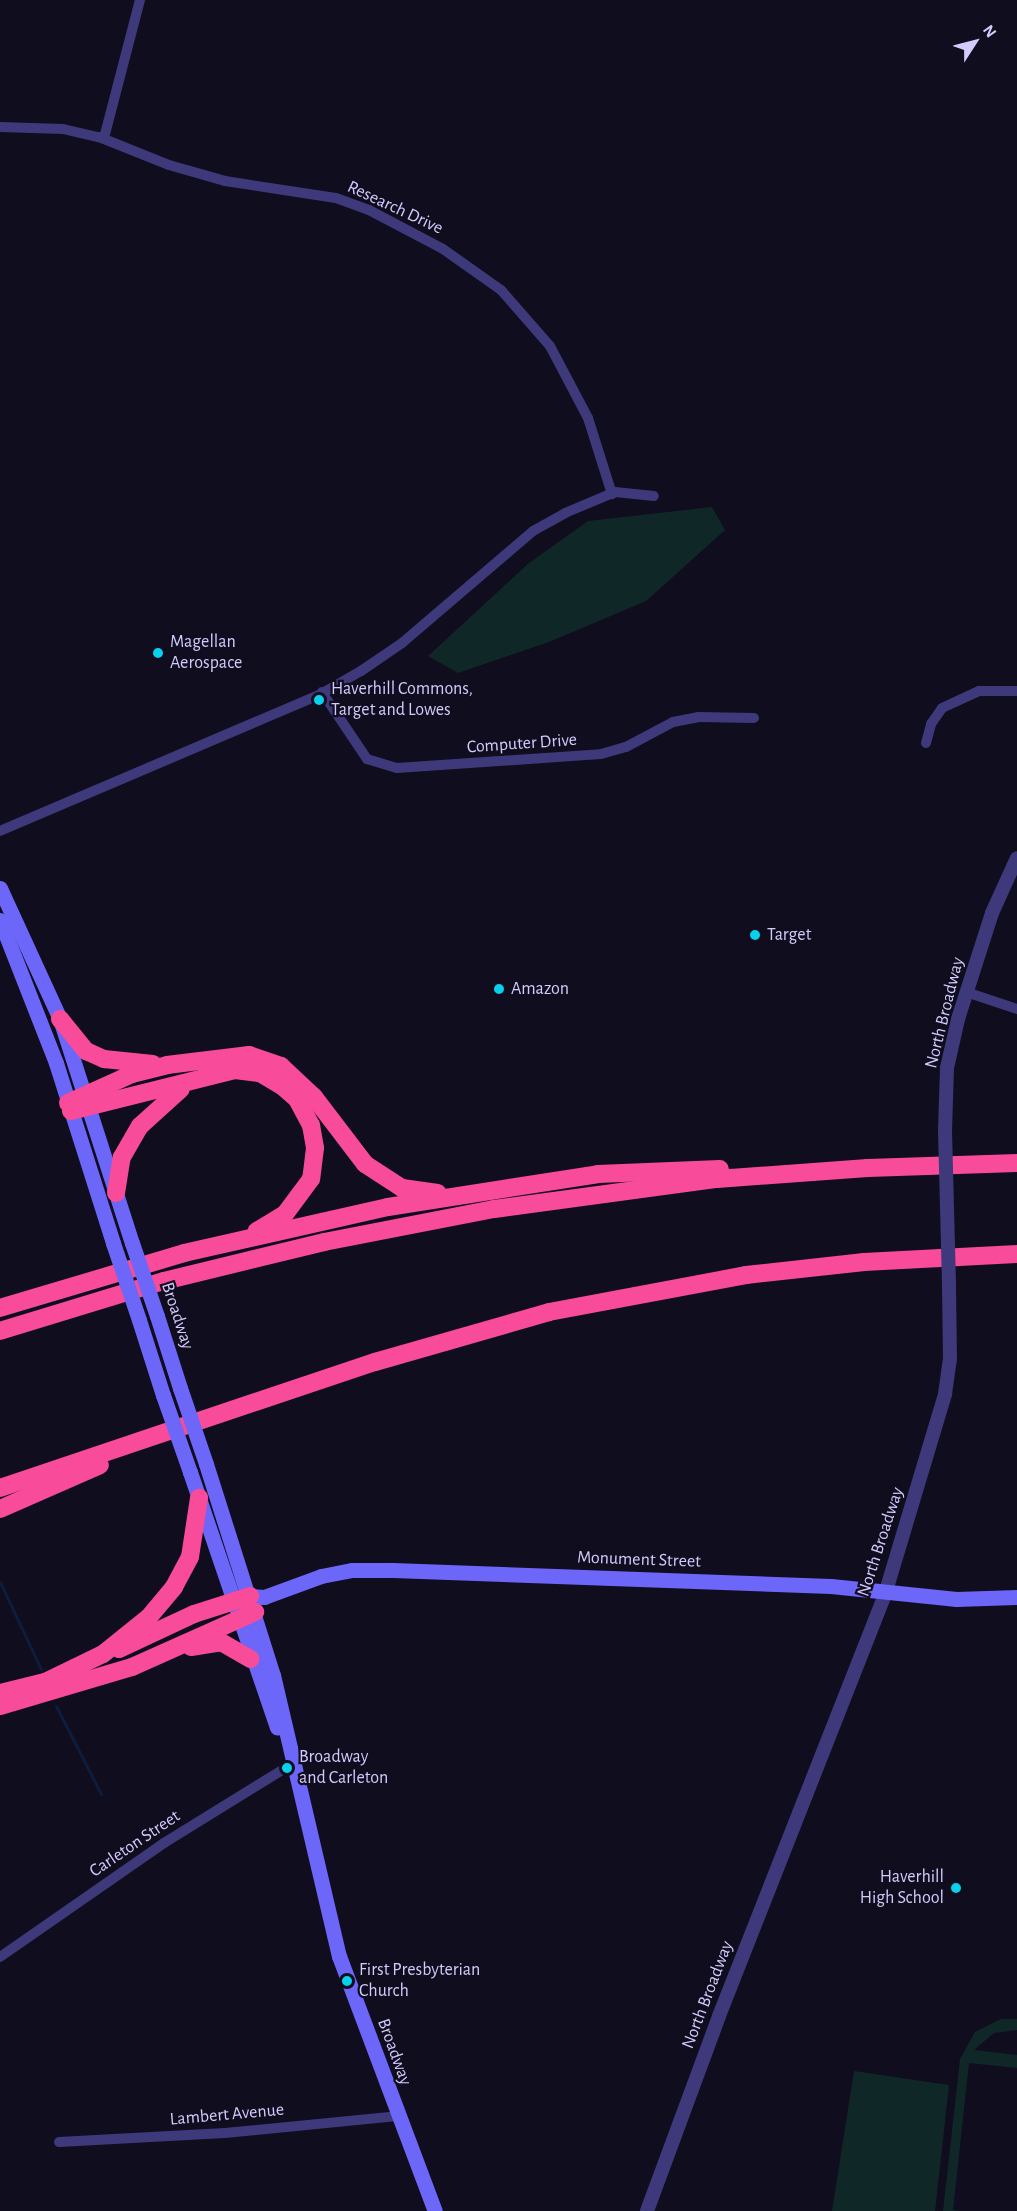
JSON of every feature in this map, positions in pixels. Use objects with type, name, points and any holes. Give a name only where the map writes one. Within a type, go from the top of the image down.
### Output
[{"type":"highway","points":[[60,1019],[86,1051],[104,1059],[167,1065],[249,1055],[281,1066],[314,1097],[366,1164],[402,1188],[455,1195]]},
{"type":"highway","points":[[69,1107],[167,1065]]},
{"type":"highway","points":[[88,1100],[235,1070],[260,1073],[297,1099],[311,1125],[315,1148],[310,1179],[301,1195],[285,1214],[242,1239]]},
{"type":"highway","points":[[116,1193],[122,1157],[140,1126],[162,1103],[196,1079]]},
{"type":"highway","points":[[0,1308],[242,1239],[455,1195],[639,1170],[803,1172],[1017,1163]]},
{"type":"highway","points":[[0,1331],[164,1281],[409,1224],[573,1197],[803,1172]]},
{"type":"highway","points":[[0,1488],[465,1334],[645,1291],[864,1262],[1017,1254]]},
{"type":"highway","points":[[0,1509],[187,1426]]},
{"type":"highway","points":[[104,1654],[149,1617],[174,1587],[190,1557],[199,1498]]},
{"type":"highway","points":[[0,1706],[96,1680],[175,1650],[248,1605]]},
{"type":"highway","points":[[0,1693],[45,1682],[194,1614],[248,1605]]},
{"type":"highway","points":[[175,1650],[221,1642],[251,1659]]},
{"type":"main road","name":"Broadway","points":[[0,888],[60,1019],[88,1100],[132,1243],[206,1464],[248,1605],[292,1764],[339,1956],[397,2116],[435,2211]]},
{"type":"main road","name":"Broadway","points":[[0,920],[69,1107],[199,1498],[248,1605],[251,1659],[292,1764]]},
{"type":"main road","name":"Monument Street","points":[[248,1605],[321,1576],[352,1570],[886,1591],[906,1597],[956,1599],[1017,1597]]},
{"type":"street","points":[[104,138],[140,0]]},
{"type":"street","name":"Research Drive","points":[[0,127],[63,129],[104,138],[169,165],[225,181],[336,198],[369,210],[473,268],[526,315],[550,346],[588,418],[612,494]]},
{"type":"street","points":[[0,831],[322,693],[402,643],[532,531],[565,513],[612,494],[654,496]]},
{"type":"street","points":[[926,743],[931,724],[942,708],[979,691],[1017,691]]},
{"type":"street","name":"Computer Drive","points":[[322,693],[367,759],[397,768],[601,754],[626,747],[673,722],[698,717],[754,718]]},
{"type":"street","name":"North Broadway","points":[[647,2211],[719,2016],[886,1591],[945,1394],[950,1359],[945,1131],[946,1068],[966,992],[1013,878],[1017,858]]},
{"type":"street","points":[[966,992],[1017,1010]]},
{"type":"street","name":"Carleton Street","points":[[0,1957],[165,1842],[292,1764]]},
{"type":"street","name":"Lambert Avenue","points":[[59,2142],[225,2133],[397,2116]]},
{"type":"green space","points":[[712,507],[725,530],[646,601],[549,642],[458,673],[428,656],[529,563],[588,521]]},
{"type":"green space","points":[[1001,2019],[1017,2019],[1017,2030],[994,2033],[974,2050],[1017,2055],[1017,2068],[969,2063],[953,2210],[961,2211],[943,2211],[960,2059],[975,2032]]},
{"type":"green space","points":[[854,2071],[949,2085],[935,2211],[832,2211]]},
{"type":"waterway","points":[[0,1582],[41,1669]]},
{"type":"waterway","points":[[56,1706],[101,1794]]},
{"type":"place","name":"Magellan Aerospace","points":[[158,653]]},
{"type":"place","name":"Haverhill Commons, Target and Lowes","points":[[319,700]]},
{"type":"place","name":"Target","points":[[755,935]]},
{"type":"place","name":"Amazon","points":[[499,989]]},
{"type":"place","name":"Broadway and Carleton","points":[[287,1768]]},
{"type":"place","name":"Haverhill High School","points":[[956,1888]]},
{"type":"place","name":"First Presbyterian Church","points":[[347,1981]]}]
